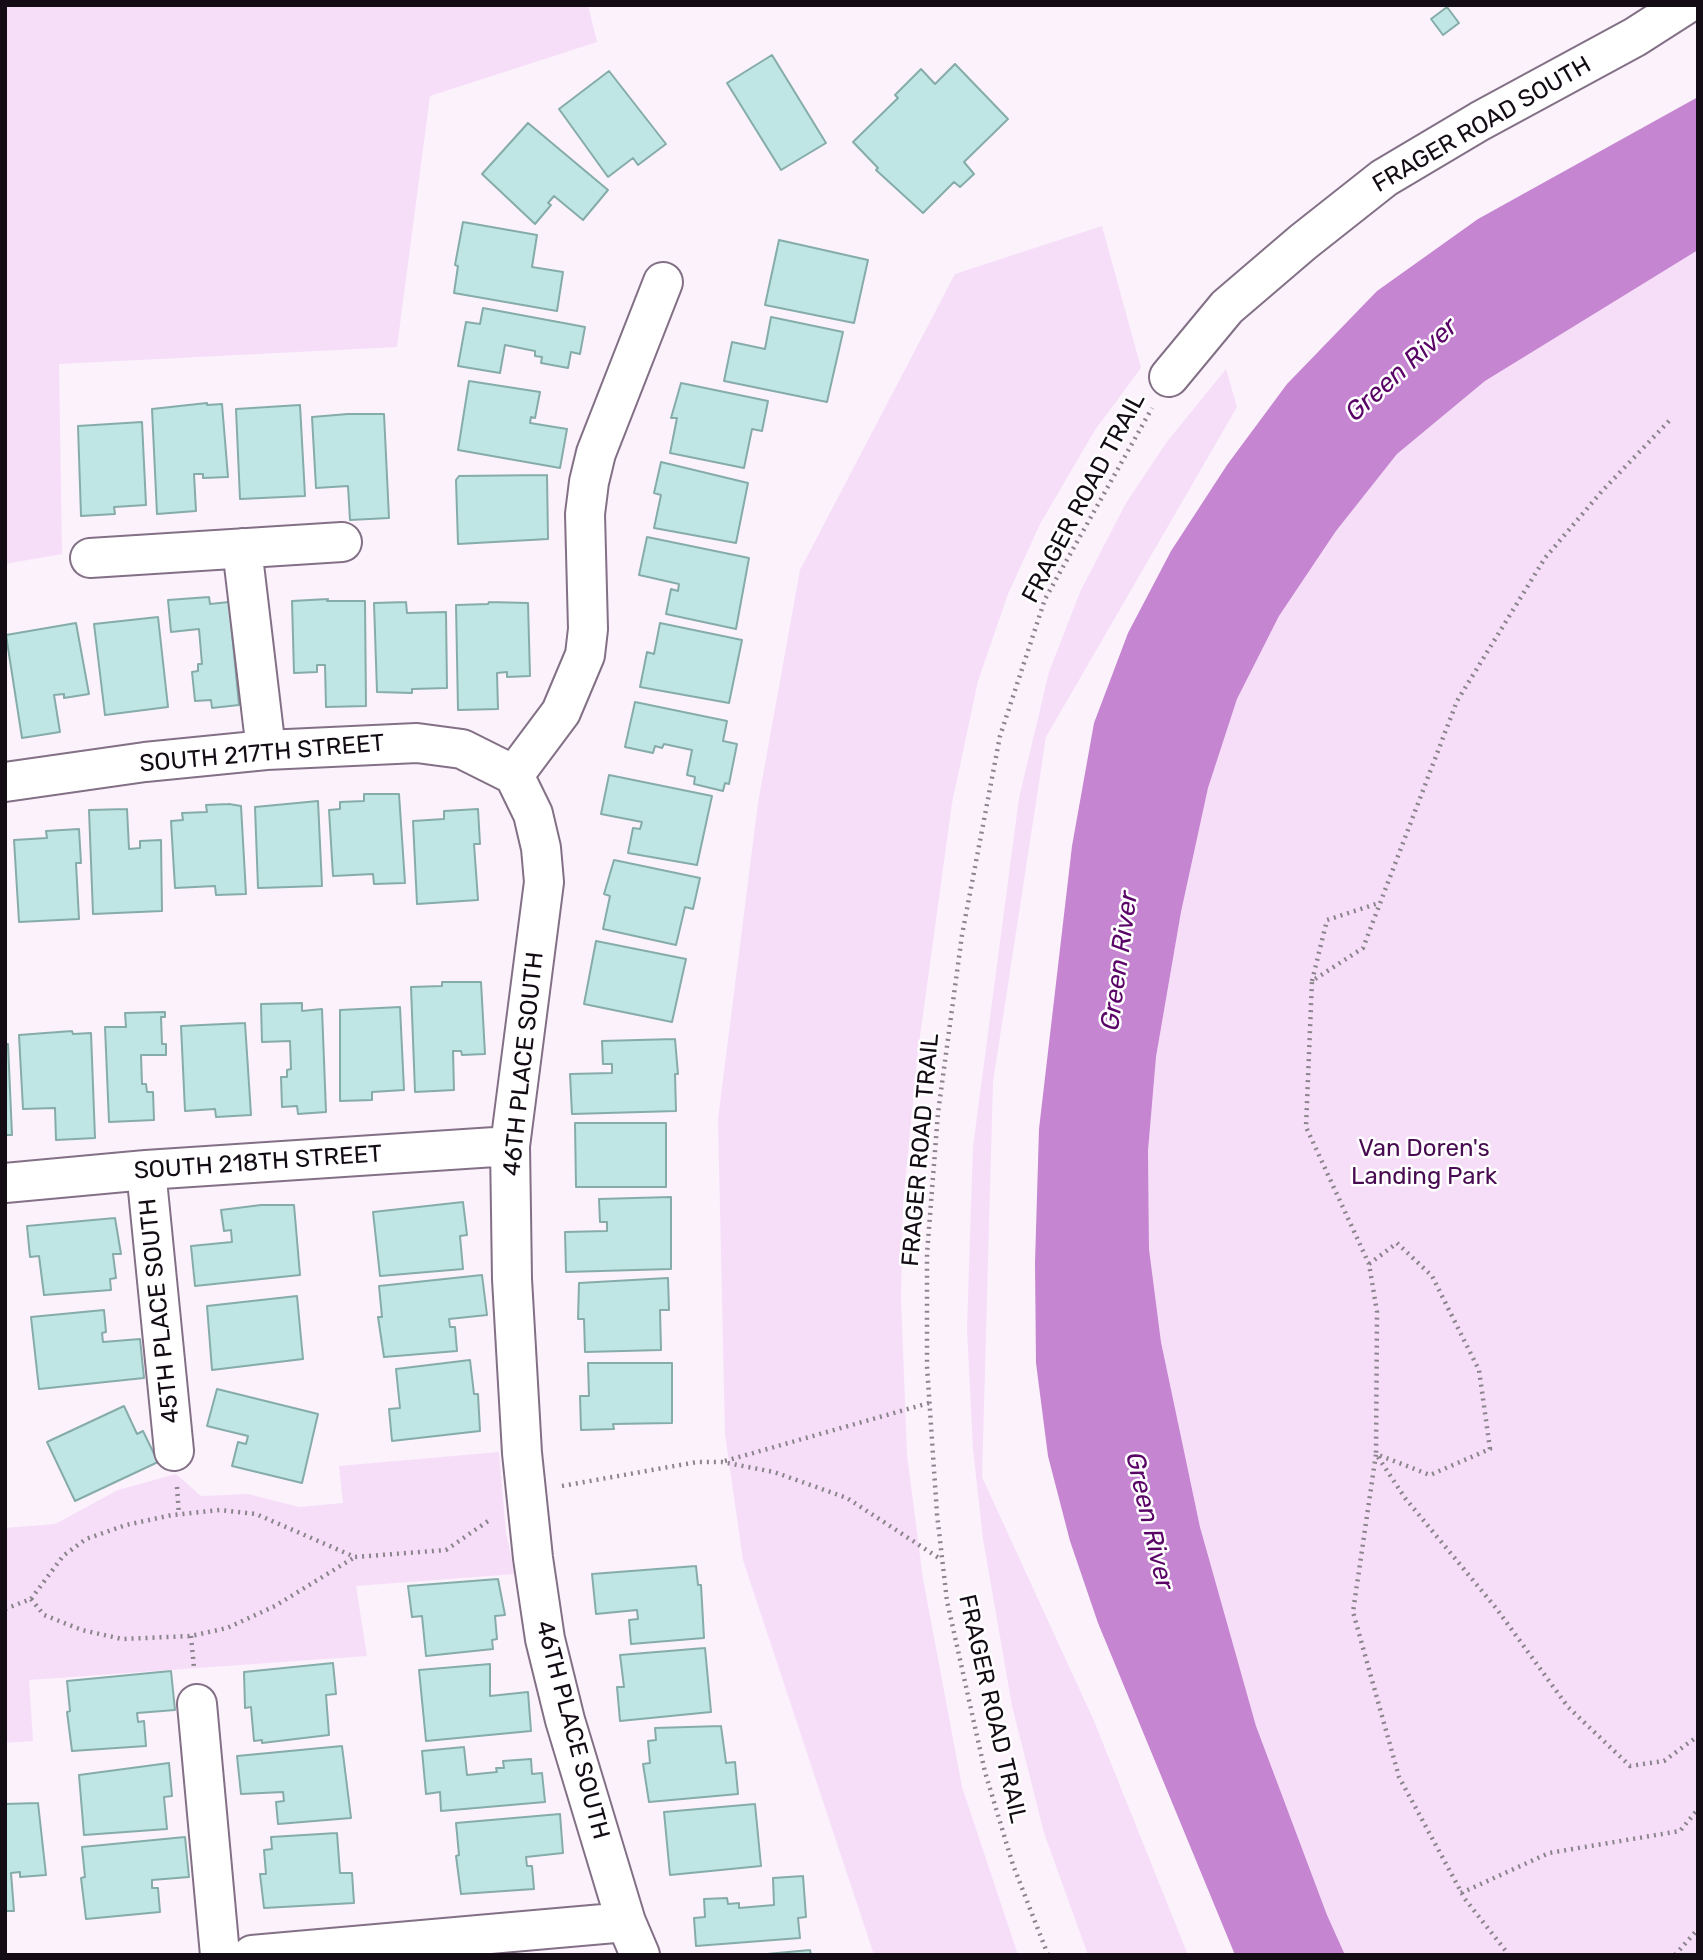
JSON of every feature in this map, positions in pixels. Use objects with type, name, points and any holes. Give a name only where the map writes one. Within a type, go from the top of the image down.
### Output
[{"type":"street","name":"FRAGER ROAD SOUTH","points":[[1169,377],[1227,307],[1384,178],[1480,121],[1636,37],[1685,5]]},
{"type":"street","points":[[514,775],[561,712],[585,655],[588,629],[585,514],[589,482],[596,453],[663,282]]},
{"type":"street","points":[[90,558],[342,542]]},
{"type":"street","points":[[242,548],[266,750]]},
{"type":"street","name":"SOUTH 217TH STREET","points":[[5,782],[145,762],[266,750],[417,743],[462,749],[514,775]]},
{"type":"street","name":"46TH PLACE SOUTH","points":[[514,775],[533,814],[541,848],[544,882],[510,1146],[512,1279],[527,1497],[545,1639],[565,1720],[633,1938]]},
{"type":"street","name":"SOUTH 218TH STREET","points":[[5,1183],[146,1170],[510,1146]]},
{"type":"street","name":"45TH PLACE SOUTH","points":[[146,1170],[174,1451]]},
{"type":"street","points":[[197,1704],[220,1955]]},
{"type":"street","points":[[252,1955],[633,1938]]},
{"type":"path","name":"FRAGER ROAD TRAIL","points":[[1048,1955],[1013,1866],[985,1772],[964,1689],[942,1560],[929,1403],[928,1254],[938,1113],[962,935],[1000,736],[1045,599],[1169,377]]},
{"type":"path","points":[[1311,981],[1363,948],[1457,701],[1545,558],[1601,491],[1669,421]]},
{"type":"path","points":[[1380,903],[1327,920],[1311,981],[1306,1127],[1369,1264],[1377,1312],[1376,1454],[1353,1612],[1399,1777],[1461,1893],[1509,1955]]},
{"type":"path","points":[[1369,1264],[1397,1243],[1432,1276],[1479,1370],[1490,1449],[1430,1475],[1376,1454]]},
{"type":"path","points":[[722,1462],[929,1403]]},
{"type":"path","points":[[1376,1454],[1405,1498],[1496,1608],[1568,1707],[1630,1766],[1664,1761],[1698,1735]]},
{"type":"path","points":[[31,1599],[44,1615],[109,1636],[122,1639],[191,1636],[227,1628],[275,1606],[355,1557],[446,1550],[527,1497],[566,1484],[698,1462],[722,1462],[774,1472],[847,1498],[942,1560]]},
{"type":"path","points":[[5,1609],[31,1599],[63,1556],[86,1539],[126,1525],[172,1516],[220,1510],[256,1514],[355,1557]]},
{"type":"path","points":[[1461,1893],[1549,1853],[1680,1831],[1698,1809]]},
{"type":"path","points":[[1675,1955],[1698,1929]]},
{"type":"green space","points":[[5,5],[588,5],[597,42],[430,96],[397,347],[59,364],[62,554],[5,564]]},
{"type":"green space","points":[[1102,226],[1141,368],[1095,430],[1040,524],[1008,594],[978,681],[952,803],[918,1051],[903,1204],[901,1298],[907,1455],[923,1579],[962,1787],[1018,1955],[874,1955],[743,1560],[725,1434],[718,1119],[758,803],[800,570],[955,274]]},
{"type":"green space","name":"Van Doren's Landing Park","points":[[1698,250],[1698,1955],[1345,1955],[1327,1915],[1256,1726],[1200,1527],[1161,1342],[1149,1249],[1148,1151],[1156,1057],[1181,912],[1208,788],[1237,699],[1279,616],[1336,531],[1397,454],[1485,381]]},
{"type":"green space","points":[[1226,369],[1237,407],[1046,737],[993,1082],[982,1477],[1094,1721],[1188,1955],[1088,1955],[1044,1833],[1012,1706],[983,1539],[973,1449],[967,1328],[973,1147],[1019,798],[1049,672],[1080,592],[1126,503],[1166,443]]},
{"type":"green space","points":[[499,1452],[506,1533],[515,1574],[356,1586],[367,1656],[29,1680],[33,1741],[5,1743],[5,1528],[55,1524],[118,1490],[176,1474],[201,1496],[248,1494],[299,1507],[343,1503],[339,1466]]},
{"type":"water","name":"Green River","points":[[1698,97],[1698,250],[1485,381],[1397,454],[1336,531],[1279,616],[1237,699],[1208,788],[1181,912],[1156,1057],[1148,1151],[1149,1249],[1161,1342],[1200,1527],[1256,1726],[1327,1915],[1345,1955],[1235,1955],[1098,1623],[1070,1541],[1048,1456],[1036,1363],[1035,1263],[1039,1129],[1072,846],[1094,723],[1128,633],[1171,551],[1227,465],[1287,384],[1377,291],[1478,219]]},
{"type":"building","points":[[1447,7],[1459,23],[1443,35],[1431,19]]},
{"type":"building","points":[[772,55],[826,143],[781,170],[727,83]]},
{"type":"building","points":[[955,64],[1008,119],[964,162],[974,174],[960,187],[954,182],[923,213],[876,170],[878,168],[853,142],[898,98],[895,95],[921,69],[935,84]]},
{"type":"building","points":[[609,71],[666,144],[638,165],[633,158],[608,177],[559,109]]},
{"type":"building","points":[[528,123],[608,190],[583,220],[554,196],[548,203],[551,205],[535,224],[482,174]]},
{"type":"building","points":[[463,222],[537,235],[532,267],[563,272],[557,311],[454,293],[458,266],[455,265]]},
{"type":"building","points":[[779,240],[868,260],[854,323],[765,305]]},
{"type":"building","points":[[483,308],[585,327],[580,354],[571,352],[568,368],[541,363],[542,357],[535,356],[535,351],[505,345],[500,373],[458,366],[466,322],[480,324]]},
{"type":"building","points":[[771,317],[843,332],[827,402],[724,381],[732,342],[765,349]]},
{"type":"building","points":[[469,381],[540,392],[535,418],[531,417],[530,423],[567,429],[560,468],[458,450]]},
{"type":"building","points":[[681,383],[768,401],[762,431],[752,429],[744,468],[670,453],[677,418],[671,418]]},
{"type":"building","points":[[222,404],[228,477],[203,478],[203,474],[194,474],[196,511],[157,514],[152,409]]},
{"type":"building","points":[[300,405],[305,496],[240,499],[236,409]]},
{"type":"building","points":[[384,414],[389,518],[350,520],[348,486],[316,488],[312,417]]},
{"type":"building","points":[[142,422],[146,505],[114,507],[115,514],[81,516],[78,426]]},
{"type":"building","points":[[661,462],[748,483],[736,543],[654,528],[661,495],[654,493]]},
{"type":"building","points":[[547,475],[548,539],[458,544],[456,480],[459,476]]},
{"type":"building","points":[[647,537],[749,558],[736,629],[666,614],[671,589],[678,591],[679,584],[639,575]]},
{"type":"building","points":[[209,597],[210,604],[229,602],[239,705],[212,708],[211,700],[195,701],[192,672],[198,671],[198,664],[202,664],[199,629],[171,632],[168,600]]},
{"type":"building","points":[[328,599],[327,601],[365,601],[366,706],[326,707],[325,665],[317,665],[317,672],[294,673],[292,601]]},
{"type":"building","points":[[406,602],[407,613],[446,612],[447,688],[412,689],[412,693],[377,692],[374,603]]},
{"type":"building","points":[[528,603],[530,676],[507,677],[507,672],[497,673],[498,709],[458,710],[456,605]]},
{"type":"building","points":[[158,617],[168,707],[105,715],[94,624]]},
{"type":"building","points":[[76,623],[89,694],[64,698],[64,694],[54,695],[60,732],[22,738],[6,635]]},
{"type":"building","points":[[660,623],[742,640],[729,703],[640,687],[647,652],[654,654]]},
{"type":"building","points":[[635,702],[727,721],[723,741],[737,744],[729,784],[725,783],[723,791],[694,784],[695,777],[687,775],[692,750],[664,744],[662,748],[655,746],[653,753],[625,747]]},
{"type":"building","points":[[609,775],[712,796],[697,865],[628,853],[633,828],[640,829],[642,822],[601,814]]},
{"type":"building","points":[[364,794],[399,794],[405,883],[374,884],[373,874],[333,876],[329,810],[340,809],[340,802],[364,801]]},
{"type":"building","points":[[318,801],[322,886],[258,888],[255,807]]},
{"type":"building","points":[[206,805],[241,806],[246,894],[216,895],[215,886],[175,888],[171,821],[183,820],[182,813],[207,812]]},
{"type":"building","points":[[127,809],[129,849],[140,848],[140,841],[161,840],[162,911],[93,914],[89,810]]},
{"type":"building","points":[[478,809],[480,844],[474,844],[478,900],[417,904],[413,821],[444,819],[444,811]]},
{"type":"building","points":[[79,829],[81,863],[76,863],[79,919],[19,922],[14,840],[47,838],[46,831]]},
{"type":"building","points":[[614,860],[700,878],[693,909],[685,907],[676,945],[603,929],[610,896],[604,894]]},
{"type":"building","points":[[596,941],[686,959],[672,1022],[584,1004]]},
{"type":"building","points":[[442,982],[481,982],[485,1054],[462,1055],[461,1051],[453,1051],[454,1090],[415,1092],[411,987],[442,986]]},
{"type":"building","points":[[302,1003],[302,1011],[322,1009],[326,1112],[298,1114],[297,1106],[282,1107],[281,1077],[287,1077],[287,1070],[291,1069],[290,1041],[262,1042],[261,1004]]},
{"type":"building","points":[[400,1007],[404,1090],[372,1092],[372,1100],[340,1101],[340,1010]]},
{"type":"building","points":[[165,1012],[165,1017],[161,1017],[162,1044],[166,1044],[166,1055],[141,1055],[142,1084],[146,1084],[147,1092],[153,1092],[154,1120],[109,1122],[105,1027],[126,1027],[125,1013]]},
{"type":"building","points":[[245,1023],[251,1115],[216,1117],[215,1109],[185,1111],[181,1026]]},
{"type":"building","points":[[72,1031],[73,1034],[91,1033],[95,1138],[56,1140],[55,1108],[23,1109],[19,1035]]},
{"type":"building","points":[[675,1039],[678,1074],[675,1074],[676,1111],[572,1114],[570,1074],[612,1073],[612,1064],[603,1064],[602,1041]]},
{"type":"building","points":[[5,1044],[8,1044],[12,1135],[5,1135]]},
{"type":"building","points":[[575,1123],[666,1123],[666,1187],[576,1187]]},
{"type":"building","points":[[671,1197],[671,1269],[566,1272],[565,1232],[607,1231],[607,1222],[600,1222],[599,1199]]},
{"type":"building","points":[[463,1202],[467,1235],[460,1236],[463,1269],[380,1276],[373,1212]]},
{"type":"building","points":[[261,1205],[294,1205],[300,1275],[195,1286],[191,1246],[232,1242],[231,1230],[224,1231],[221,1210]]},
{"type":"building","points":[[115,1218],[121,1254],[113,1254],[116,1278],[110,1279],[111,1290],[44,1295],[39,1256],[30,1257],[27,1226]]},
{"type":"building","points":[[482,1275],[487,1315],[449,1319],[450,1327],[455,1327],[457,1351],[384,1357],[378,1317],[382,1317],[379,1286]]},
{"type":"building","points":[[668,1278],[669,1310],[660,1310],[661,1350],[585,1352],[584,1319],[578,1319],[579,1283]]},
{"type":"building","points":[[297,1296],[303,1359],[212,1370],[207,1306]]},
{"type":"building","points":[[104,1310],[106,1332],[102,1333],[103,1342],[140,1339],[144,1378],[39,1389],[31,1317]]},
{"type":"building","points":[[470,1360],[474,1394],[478,1394],[480,1431],[392,1441],[389,1409],[400,1408],[396,1369]]},
{"type":"building","points":[[588,1363],[672,1363],[672,1423],[613,1424],[614,1429],[581,1430],[580,1396],[589,1396]]},
{"type":"building","points":[[217,1389],[318,1414],[302,1483],[232,1466],[238,1442],[246,1444],[248,1436],[207,1426]]},
{"type":"building","points":[[124,1406],[137,1434],[143,1431],[158,1462],[75,1501],[47,1442]]},
{"type":"building","points":[[696,1566],[698,1585],[701,1585],[704,1638],[631,1644],[629,1620],[638,1619],[637,1610],[596,1614],[592,1574]]},
{"type":"building","points":[[498,1579],[505,1615],[495,1616],[497,1639],[492,1640],[493,1649],[426,1656],[422,1616],[412,1617],[408,1586]]},
{"type":"building","points":[[705,1648],[711,1712],[620,1721],[617,1687],[624,1687],[620,1655]]},
{"type":"building","points":[[333,1663],[336,1694],[326,1695],[329,1735],[262,1743],[262,1740],[254,1741],[251,1707],[245,1708],[244,1672]]},
{"type":"building","points":[[490,1664],[490,1696],[528,1692],[531,1731],[426,1741],[419,1670]]},
{"type":"building","points":[[171,1671],[175,1710],[137,1713],[138,1722],[144,1721],[146,1746],[72,1751],[67,1712],[70,1711],[67,1681]]},
{"type":"building","points":[[721,1726],[726,1763],[735,1762],[738,1794],[649,1802],[643,1764],[650,1763],[648,1741],[656,1740],[655,1728]]},
{"type":"building","points":[[342,1746],[351,1818],[278,1824],[276,1802],[284,1801],[283,1792],[241,1794],[237,1756]]},
{"type":"building","points":[[464,1747],[467,1775],[497,1772],[496,1768],[504,1768],[503,1761],[531,1759],[532,1774],[542,1773],[545,1802],[441,1811],[440,1792],[426,1794],[422,1751]]},
{"type":"building","points":[[169,1763],[172,1796],[164,1797],[167,1829],[84,1835],[79,1775]]},
{"type":"building","points":[[38,1803],[46,1875],[20,1877],[20,1872],[11,1873],[14,1911],[5,1911],[5,1804]]},
{"type":"building","points":[[755,1804],[761,1866],[670,1875],[664,1812]]},
{"type":"building","points":[[560,1814],[563,1853],[526,1857],[527,1866],[532,1866],[534,1889],[461,1894],[456,1856],[459,1855],[456,1823]]},
{"type":"building","points":[[337,1833],[340,1873],[352,1873],[354,1903],[264,1908],[260,1874],[266,1874],[264,1850],[272,1849],[271,1837]]},
{"type":"building","points":[[185,1837],[189,1877],[152,1880],[152,1888],[158,1888],[160,1912],[86,1919],[81,1878],[85,1877],[82,1847]]},
{"type":"building","points":[[803,1876],[806,1917],[798,1918],[800,1938],[696,1946],[694,1918],[705,1917],[704,1899],[727,1898],[728,1904],[739,1903],[739,1908],[774,1905],[773,1878]]},
{"type":"building","points":[[810,1950],[811,1955],[756,1955]]}]
